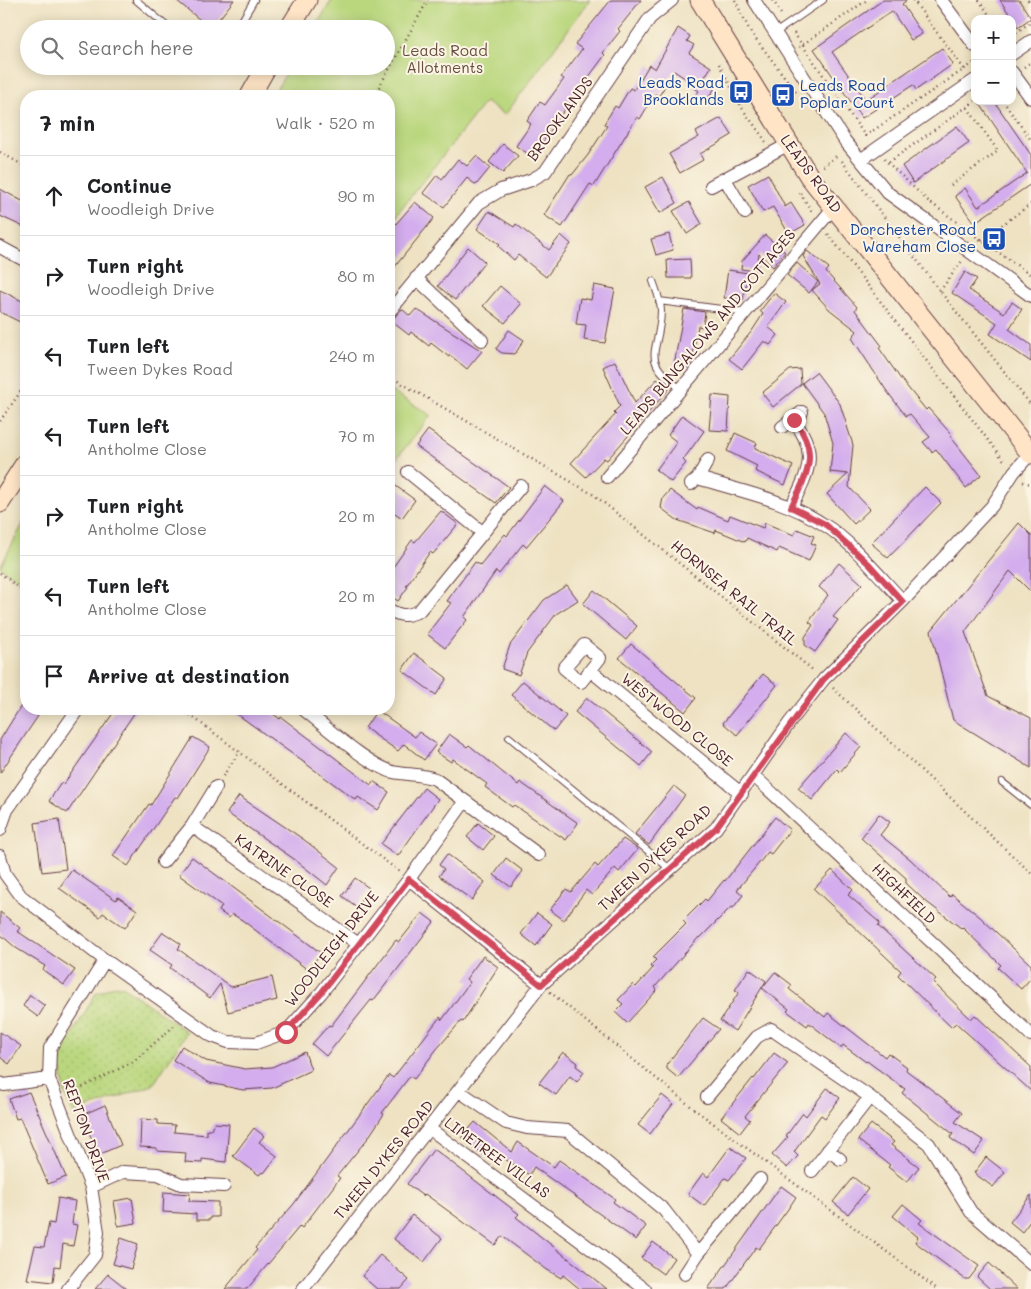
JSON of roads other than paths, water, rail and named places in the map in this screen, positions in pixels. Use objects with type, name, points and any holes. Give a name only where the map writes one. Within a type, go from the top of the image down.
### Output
[{"type":"main road","points":[[295,20],[307,0]]},
{"type":"main road","name":"LEADS ROAD","points":[[700,0],[810,176],[1031,453]]},
{"type":"main road","points":[[253,90],[262,75]]},
{"type":"main road","points":[[0,503],[20,471]]},
{"type":"street","name":"BROOKLANDS","points":[[395,304],[479,203],[501,190],[531,180],[545,172],[650,18],[672,0]]},
{"type":"street","points":[[754,0],[845,140],[888,193],[1031,296]]},
{"type":"street","points":[[941,0],[971,41]]},
{"type":"street","points":[[1016,51],[1031,41]]},
{"type":"street","points":[[1016,77],[1031,98]]},
{"type":"street","points":[[862,160],[971,83]]},
{"type":"street","points":[[711,186],[789,144]]},
{"type":"street","points":[[725,179],[745,214]]},
{"type":"street","name":"LEADS BUNGALOWS AND COTTAGES","points":[[607,477],[834,207]]},
{"type":"street","points":[[0,247],[20,259]]},
{"type":"street","points":[[416,278],[482,340]]},
{"type":"street","points":[[782,427],[798,416],[811,458],[806,478],[791,507]]},
{"type":"street","name":"TWEEN DYKES ROAD","points":[[304,1289],[541,985],[716,828],[742,794],[790,722],[824,679],[903,602],[992,506],[1014,472],[1031,453]]},
{"type":"street","points":[[708,460],[694,481],[791,507],[825,524],[869,564],[903,602]]},
{"type":"street","points":[[408,472],[482,532]]},
{"type":"street","points":[[395,613],[400,616],[409,616],[419,611],[521,486]]},
{"type":"street","name":"WESTWOOD CLOSE","points":[[591,671],[742,794]]},
{"type":"street","points":[[0,830],[7,810],[74,715]]},
{"type":"street","points":[[311,715],[374,762],[392,772],[425,775],[435,779],[539,855]]},
{"type":"street","name":"HIGHFIELD","points":[[754,776],[1031,1035]]},
{"type":"street","points":[[163,862],[192,826],[216,786]]},
{"type":"street","name":"WOODLEIGH DRIVE","points":[[0,856],[5,874],[21,896],[105,960],[212,1036],[228,1042],[256,1043],[286,1032],[321,993],[357,943],[409,879],[465,801]]},
{"type":"street","name":"KATRINE CLOSE","points":[[192,826],[357,943]]},
{"type":"street","points":[[409,879],[541,985]]},
{"type":"street","name":"REPTON DRIVE","points":[[68,1289],[95,1255],[98,1232],[91,1187],[49,1079],[50,1048],[105,960]]},
{"type":"street","points":[[707,1097],[757,1037],[771,1029],[870,1097],[929,1144],[970,1212],[1030,1262]]},
{"type":"street","points":[[0,1083],[4,1085],[49,1079]]},
{"type":"street","points":[[459,1092],[506,1123],[527,1128],[568,1131],[664,1210],[698,1254]]},
{"type":"street","points":[[812,1171],[870,1097]]},
{"type":"street","name":"LIMETREE VILLAS","points":[[430,1129],[645,1289]]},
{"type":"street","points":[[828,1150],[840,1158]]},
{"type":"street","points":[[91,1187],[123,1172],[158,1174],[180,1184],[224,1186]]},
{"type":"street","points":[[685,1274],[698,1254],[760,1178]]},
{"type":"lane","points":[[136,0],[159,20]]},
{"type":"lane","points":[[242,20],[254,0]]},
{"type":"lane","points":[[775,33],[822,0]]},
{"type":"lane","points":[[653,281],[661,311],[655,362],[662,374],[681,389]]},
{"type":"lane","points":[[659,301],[745,312]]},
{"type":"lane","points":[[509,738],[670,869]]},
{"type":"lane","points":[[1002,782],[1031,805]]},
{"type":"place","name":"Leads Road Brooklands","points":[[741,92]]},
{"type":"place","name":"Leads Road Poplar Court","points":[[783,95]]},
{"type":"place","name":"Dorchester Road Wareham Close","points":[[994,239]]},
{"type":"park label","name":"Leads Road Allotments","points":[[445,60]]}]
